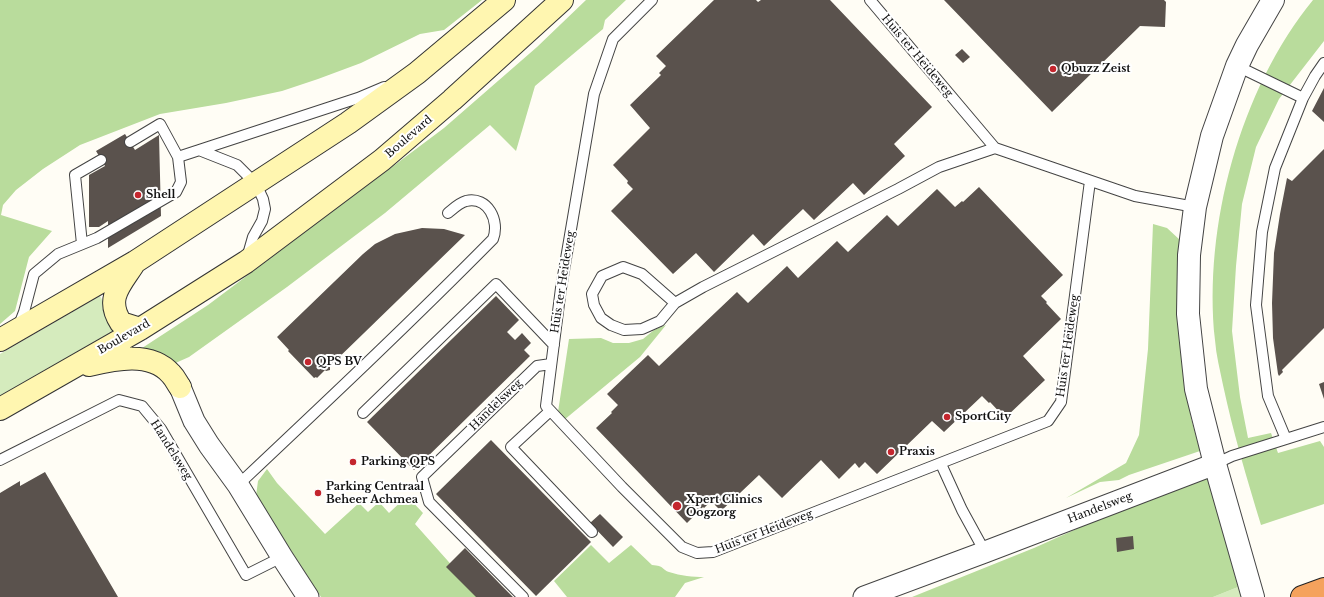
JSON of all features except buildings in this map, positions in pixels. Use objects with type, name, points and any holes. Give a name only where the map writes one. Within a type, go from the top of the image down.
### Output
[{"type":"highway","points":[[1302,597],[1324,589]]},
{"type":"main road","points":[[9,335],[135,262],[348,123],[417,73],[504,0]]},
{"type":"main road","name":"Boulevard","points":[[0,409],[140,329],[246,262],[382,160],[452,100],[562,0]]},
{"type":"main road","points":[[135,262],[115,293],[114,308],[121,323],[140,329]]},
{"type":"main road","points":[[66,370],[112,359],[145,359],[161,366],[171,374],[180,387]]},
{"type":"street","points":[[1253,597],[1231,526],[1196,389],[1189,321],[1189,255],[1194,207],[1212,136],[1237,66],[1247,45],[1273,0]]},
{"type":"street","points":[[180,387],[194,421],[209,446],[238,485],[308,597]]},
{"type":"street","name":"Handelsweg","points":[[864,597],[1215,464]]},
{"type":"lane","name":"Huis ter Heideweg","points":[[652,0],[613,39],[594,94],[561,288],[546,406],[622,487],[682,547],[697,553],[713,552],[1048,421],[1061,402],[1090,181]]},
{"type":"lane","name":"Huis ter Heideweg","points":[[870,0],[996,148]]},
{"type":"lane","points":[[1286,439],[1268,396],[1256,305],[1262,232],[1275,168],[1303,98],[1324,63]]},
{"type":"lane","points":[[1237,66],[1303,98]]},
{"type":"lane","points":[[178,158],[358,98],[417,73]]},
{"type":"lane","points":[[9,335],[24,312],[34,274],[58,254],[97,238],[176,192],[181,182],[178,158],[160,124],[130,142]]},
{"type":"lane","points":[[675,303],[642,274],[623,267],[602,276],[592,294],[594,305],[601,318],[611,325],[624,330],[642,329],[660,321],[675,303],[703,287],[939,167],[996,148],[1134,196],[1194,207]]},
{"type":"lane","points":[[199,150],[237,165],[256,184],[263,199],[265,209],[262,221],[253,237],[246,262]]},
{"type":"lane","points":[[82,244],[75,175],[101,160]]},
{"type":"lane","points":[[238,485],[311,417],[460,273],[493,239],[496,232],[492,214],[488,207],[475,200],[467,201],[459,204],[448,213]]},
{"type":"lane","points":[[363,413],[496,284],[554,345]]},
{"type":"lane","name":"Handelsweg","points":[[523,597],[429,502],[422,477],[537,366],[552,364]]},
{"type":"lane","name":"Handelsweg","points":[[0,460],[119,400],[142,406],[161,430],[246,575],[282,557]]},
{"type":"lane","points":[[550,411],[511,447],[592,532]]},
{"type":"lane","points":[[1215,464],[1232,456],[1324,427]]},
{"type":"lane","points":[[941,464],[962,510],[985,552]]},
{"type":"green space","points":[[0,0],[482,0],[444,30],[420,34],[361,63],[282,91],[226,103],[160,114],[80,145],[43,169],[16,190],[3,205],[1,215],[52,231],[29,257],[15,311],[0,324]]},
{"type":"green space","points":[[586,0],[626,0],[605,20],[603,29],[535,86],[516,151],[490,125],[385,213],[287,287],[189,357],[171,365],[136,352],[208,305],[444,128],[537,47]]},
{"type":"green space","points":[[1313,0],[1324,0],[1324,41],[1279,99],[1256,147],[1242,204],[1232,331],[1240,397],[1248,438],[1271,433],[1278,453],[1320,441],[1324,447],[1324,504],[1261,525],[1245,473],[1217,357],[1213,297],[1215,252],[1221,206],[1232,161],[1247,117],[1265,75],[1287,36]]},
{"type":"green space","points":[[1153,224],[1167,228],[1180,240],[1181,351],[1191,418],[1200,451],[1129,475],[1119,480],[1100,482],[1066,498],[1126,463],[1139,435],[1148,349]]},
{"type":"green space","points":[[100,296],[118,328],[0,396],[0,354]]},
{"type":"green space","points":[[666,325],[640,357],[564,420],[558,412],[569,339],[601,338],[613,343],[629,343],[643,339],[654,330]]},
{"type":"green space","points":[[267,469],[277,483],[325,534],[359,503],[368,512],[379,502],[389,513],[407,496],[423,513],[415,524],[480,597],[321,597],[256,496],[258,481]]},
{"type":"green space","points":[[1206,471],[1238,587],[1213,597],[912,597],[1034,548]]},
{"type":"green space","points":[[591,545],[609,563],[631,545],[652,565],[659,566],[669,572],[704,577],[685,583],[675,597],[567,597],[554,581]]},
{"type":"green space","points":[[1238,587],[1241,597],[1213,597]]},
{"type":"place","name":"Qbuzz Zeist","points":[[1053,69]]},
{"type":"place","name":"Shell","points":[[138,195]]},
{"type":"place","name":"QPS BV","points":[[308,362]]},
{"type":"place","name":"SportCity","points":[[947,417]]},
{"type":"place","name":"Praxis","points":[[891,452]]},
{"type":"place","name":"Parking QPS","points":[[353,462]]},
{"type":"place","name":"Parking Centraal Beheer Achmea","points":[[318,493]]},
{"type":"place","name":"Xpert Clinics Oogzorg","points":[[677,506]]}]
